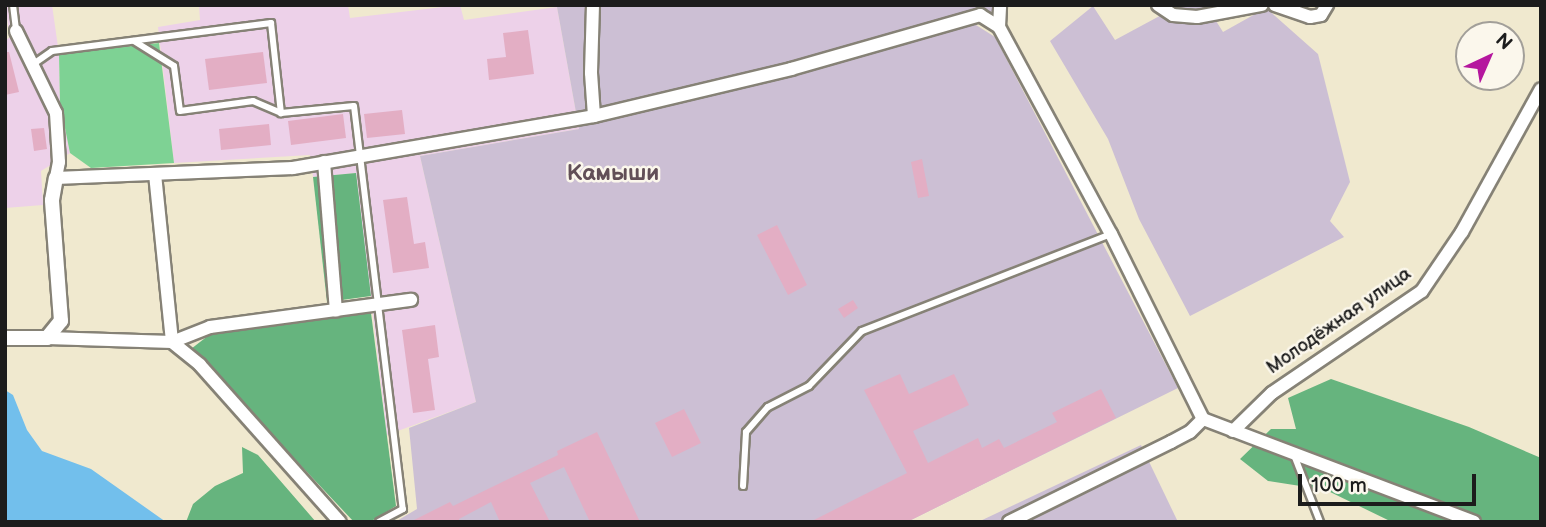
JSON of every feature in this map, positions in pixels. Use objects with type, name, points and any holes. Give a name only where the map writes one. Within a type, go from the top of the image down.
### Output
[{"type":"street","points":[[593,5],[591,73],[594,116]]},
{"type":"street","points":[[999,27],[1000,5]]},
{"type":"street","points":[[1158,5],[1173,15],[1197,17],[1262,5]]},
{"type":"street","points":[[1275,5],[1317,17],[1327,5]]},
{"type":"street","points":[[56,178],[293,167],[594,116],[790,69],[980,15],[999,27],[1111,234],[1203,419],[1474,522]]},
{"type":"street","points":[[16,30],[56,113],[60,162],[52,200],[61,321],[47,338]]},
{"type":"street","name":"Молодёжная улица","points":[[1233,431],[1272,393],[1422,291],[1462,232],[1541,89]]},
{"type":"street","points":[[324,162],[336,311]]},
{"type":"street","points":[[155,174],[172,342],[200,365],[341,522]]},
{"type":"street","points":[[5,338],[172,342],[209,327],[411,300]]},
{"type":"street","points":[[1009,522],[1190,432],[1203,419]]},
{"type":"lane","points":[[13,5],[16,30]]},
{"type":"lane","points":[[31,65],[52,51],[271,23],[281,113]]},
{"type":"lane","points":[[134,41],[174,66],[180,111],[253,101],[281,113],[354,106],[403,509],[379,522]]},
{"type":"lane","points":[[743,486],[746,432],[768,407],[809,386],[862,331],[1111,234]]},
{"type":"lane","points":[[1294,455],[1320,522]]},
{"type":"shaded area","points":[[6,5],[52,5],[59,54],[60,103],[70,153],[41,171],[43,205],[5,208],[5,40],[9,38]]},
{"type":"shaded area","points":[[199,5],[348,5],[350,18],[460,5],[464,20],[557,7],[579,129],[420,156],[476,402],[387,435],[356,173],[313,177],[310,155],[174,163],[158,27],[200,20]]},
{"type":"shaded area","points":[[999,5],[976,25],[995,37],[1178,388],[907,522],[395,522],[417,509],[409,428],[476,402],[420,156],[579,129],[557,7]]},
{"type":"shaded area","points":[[1180,5],[1206,5],[1223,32],[1266,8],[1318,54],[1350,182],[1330,221],[1344,237],[1190,316],[1139,219],[1108,139],[1050,41],[1093,6],[1115,40]]},
{"type":"shaded area","points":[[1141,445],[1178,522],[978,522]]},
{"type":"green space","points":[[159,43],[174,163],[91,168],[70,153],[60,103],[59,54]]},
{"type":"green space","points":[[356,173],[371,296],[327,302],[313,177]]},
{"type":"green space","points":[[371,313],[396,506],[370,522],[354,522],[191,349],[209,335]]},
{"type":"green space","points":[[1331,379],[1469,427],[1541,458],[1541,522],[1392,522],[1326,490],[1268,481],[1240,459],[1271,429],[1296,429],[1288,398]]},
{"type":"green space","points":[[242,447],[258,455],[316,522],[186,522],[193,504],[215,486],[243,473]]},
{"type":"water","points":[[5,390],[13,395],[27,430],[42,451],[91,469],[166,522],[5,522]]},
{"type":"building","points":[[528,30],[534,74],[489,80],[487,59],[506,57],[503,33]]},
{"type":"building","points":[[5,52],[9,52],[19,92],[5,95]]},
{"type":"building","points":[[263,52],[267,83],[209,90],[205,59]]},
{"type":"building","points":[[402,110],[405,134],[367,138],[364,114]]},
{"type":"building","points":[[343,114],[346,138],[291,145],[288,121]]},
{"type":"building","points":[[269,124],[271,145],[221,150],[219,129]]},
{"type":"building","points":[[44,128],[47,149],[34,151],[31,129]]},
{"type":"building","points":[[922,159],[929,196],[918,198],[911,162]]},
{"type":"building","points":[[407,197],[414,244],[425,242],[429,268],[393,273],[383,200]]},
{"type":"building","points":[[777,225],[807,285],[788,295],[757,235]]},
{"type":"building","points":[[853,300],[858,308],[844,318],[838,309]]},
{"type":"building","points":[[435,325],[439,357],[428,359],[435,410],[413,413],[402,330]]},
{"type":"building","points":[[900,374],[909,394],[954,374],[969,405],[913,431],[928,463],[978,438],[982,448],[999,439],[1004,448],[1057,422],[1052,413],[1101,389],[1116,418],[907,522],[810,522],[907,473],[864,390]]},
{"type":"building","points":[[684,409],[701,443],[672,457],[655,423]]},
{"type":"building","points":[[597,432],[640,522],[590,522],[564,467],[530,483],[550,522],[500,522],[491,502],[459,519],[460,522],[410,522],[450,502],[453,506],[558,455],[557,451]]},
{"type":"district","name":"Камыши","points":[[613,173]]}]
